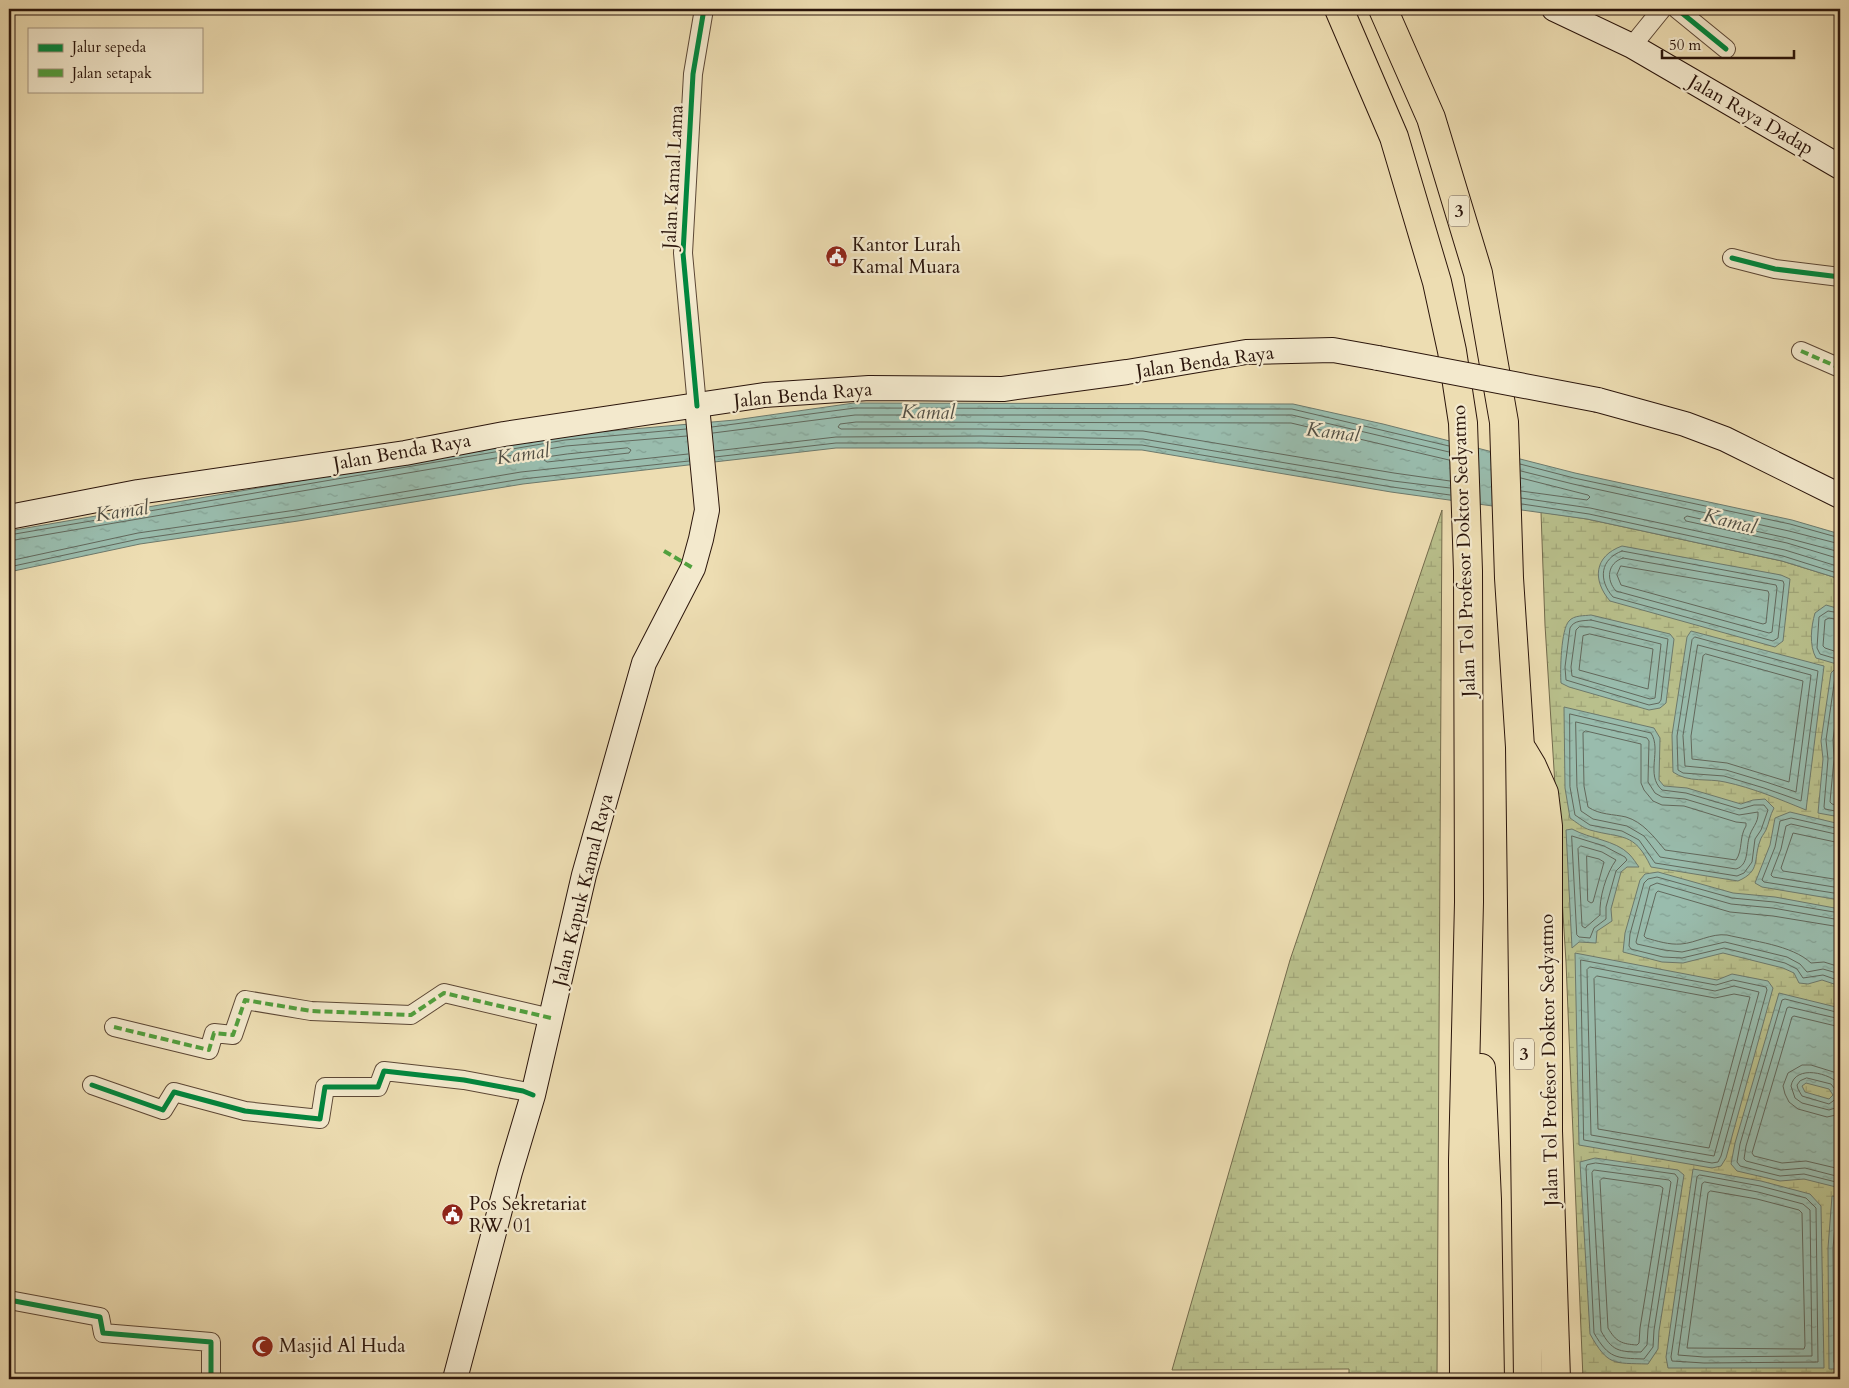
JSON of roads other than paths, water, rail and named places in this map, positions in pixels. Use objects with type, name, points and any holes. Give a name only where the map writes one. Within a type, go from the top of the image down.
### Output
[{"type":"highway","name":"Jalan Tol Profesor Doktor Sedyatmo","points":[[1339,9],[1394,136],[1437,282],[1452,351],[1463,423],[1468,571],[1469,902],[1462,1214],[1464,1379]]},
{"type":"highway","name":"Jalan Tol Profesor Doktor Sedyatmo","points":[[1383,9],[1431,118],[1478,274],[1504,422],[1509,578],[1520,747],[1528,1379]]},
{"type":"highway","name":"Jalan Tol Profesor Doktor Sedyatmo","points":[[1520,747],[1532,766],[1544,793],[1548,826],[1548,1131],[1556,1379]]},
{"type":"highway","name":"Jalan Tol Profesor Doktor Sedyatmo","points":[[1469,902],[1484,1126],[1490,1379]]},
{"type":"main road","name":"Jalan Raya Dadap","points":[[1554,9],[1632,46],[1840,167]]},
{"type":"main road","name":"Jalan Benda Raya","points":[[9,517],[138,492],[405,453],[504,434],[697,415],[764,395],[869,388],[1003,389],[1127,372],[1246,352],[1333,350],[1598,400],[1685,424],[1725,439],[1840,496]]},
{"type":"main road","name":"Jalan Kapuk Kamal Raya","points":[[455,1379],[510,1172],[533,1095],[584,875],[644,663],[693,568],[701,539],[707,510],[697,415]]},
{"type":"street","name":"Jalan Kamal Lama","points":[[697,415],[683,253],[693,74],[704,9]]},
{"type":"street","points":[[1632,46],[1662,9]]},
{"type":"street","points":[[1677,9],[1726,49]]},
{"type":"street","points":[[1732,258],[1775,269],[1840,277]]},
{"type":"street","points":[[1801,351],[1840,368]]},
{"type":"street","points":[[114,1027],[209,1050],[214,1033],[232,1035],[245,1000],[311,1011],[411,1015],[444,993],[551,1018]]},
{"type":"street","points":[[92,1085],[164,1110],[174,1092],[245,1111],[320,1119],[325,1087],[378,1087],[384,1071],[464,1080],[523,1091],[533,1095]]},
{"type":"street","points":[[9,1300],[100,1316],[103,1333],[211,1342],[211,1379]]},
{"type":"water","name":"Kamal","points":[[854,403],[1293,404],[1383,424],[1575,473],[1792,520],[1840,534],[1840,579],[1782,561],[1587,519],[1391,492],[1142,450],[981,448],[836,448],[523,484],[298,521],[140,544],[9,572],[9,531],[565,435],[735,420]]},
{"type":"water","points":[[1622,546],[1781,575],[1790,579],[1783,641],[1775,647],[1610,601],[1600,585],[1599,569],[1601,562],[1606,556]]},
{"type":"water","points":[[1826,605],[1840,609],[1840,665],[1816,658],[1812,647],[1815,613]]},
{"type":"water","points":[[1591,615],[1670,634],[1674,639],[1666,703],[1660,708],[1649,710],[1561,683],[1562,650],[1566,625],[1569,621],[1579,616]]},
{"type":"water","points":[[1691,631],[1824,666],[1806,810],[1746,787],[1719,781],[1685,778],[1673,772],[1672,735],[1687,637]]},
{"type":"water","points":[[1835,669],[1840,670],[1840,817],[1818,813],[1823,759],[1821,741],[1831,673]]},
{"type":"water","points":[[1564,707],[1654,728],[1660,738],[1659,780],[1664,786],[1687,788],[1741,804],[1765,799],[1774,808],[1760,840],[1755,864],[1750,873],[1738,881],[1651,867],[1645,855],[1633,842],[1619,836],[1587,829],[1570,818],[1565,788]]},
{"type":"water","points":[[1790,812],[1840,824],[1840,900],[1762,887],[1755,883],[1770,845],[1775,818]]},
{"type":"water","points":[[1572,829],[1623,849],[1639,867],[1627,867],[1621,872],[1611,909],[1612,921],[1597,931],[1596,943],[1579,942],[1572,948],[1566,830]]},
{"type":"water","points":[[1658,872],[1733,893],[1775,897],[1840,909],[1840,986],[1822,980],[1808,984],[1799,983],[1794,973],[1783,968],[1723,953],[1683,963],[1662,962],[1623,952],[1625,933],[1640,880],[1645,874]]},
{"type":"water","points":[[1575,953],[1717,980],[1732,974],[1768,981],[1773,988],[1726,1158],[1721,1166],[1712,1168],[1579,1145]]},
{"type":"water","points":[[1779,993],[1840,1008],[1840,1188],[1804,1179],[1780,1181],[1737,1171],[1731,1164],[1735,1143]],"holes":[[[1806,1083],[1829,1089],[1833,1095],[1829,1099],[1805,1092],[1802,1086]]]},
{"type":"water","points":[[1595,1158],[1678,1170],[1684,1175],[1659,1331],[1658,1349],[1648,1364],[1613,1361],[1602,1352],[1590,1334],[1580,1162]]},
{"type":"water","points":[[1693,1169],[1761,1181],[1810,1194],[1821,1206],[1824,1368],[1668,1368],[1666,1357]]},
{"type":"water","points":[[1832,1196],[1840,1197],[1840,1369],[1829,1369],[1828,1248]]},
{"type":"place","name":"Kantor Lurah Kamal Muara","points":[[836,256]]},
{"type":"place","name":"Pos Sekretariat RW. 01","points":[[453,1215]]},
{"type":"place","name":"Masjid Al Huda","points":[[263,1346]]}]
